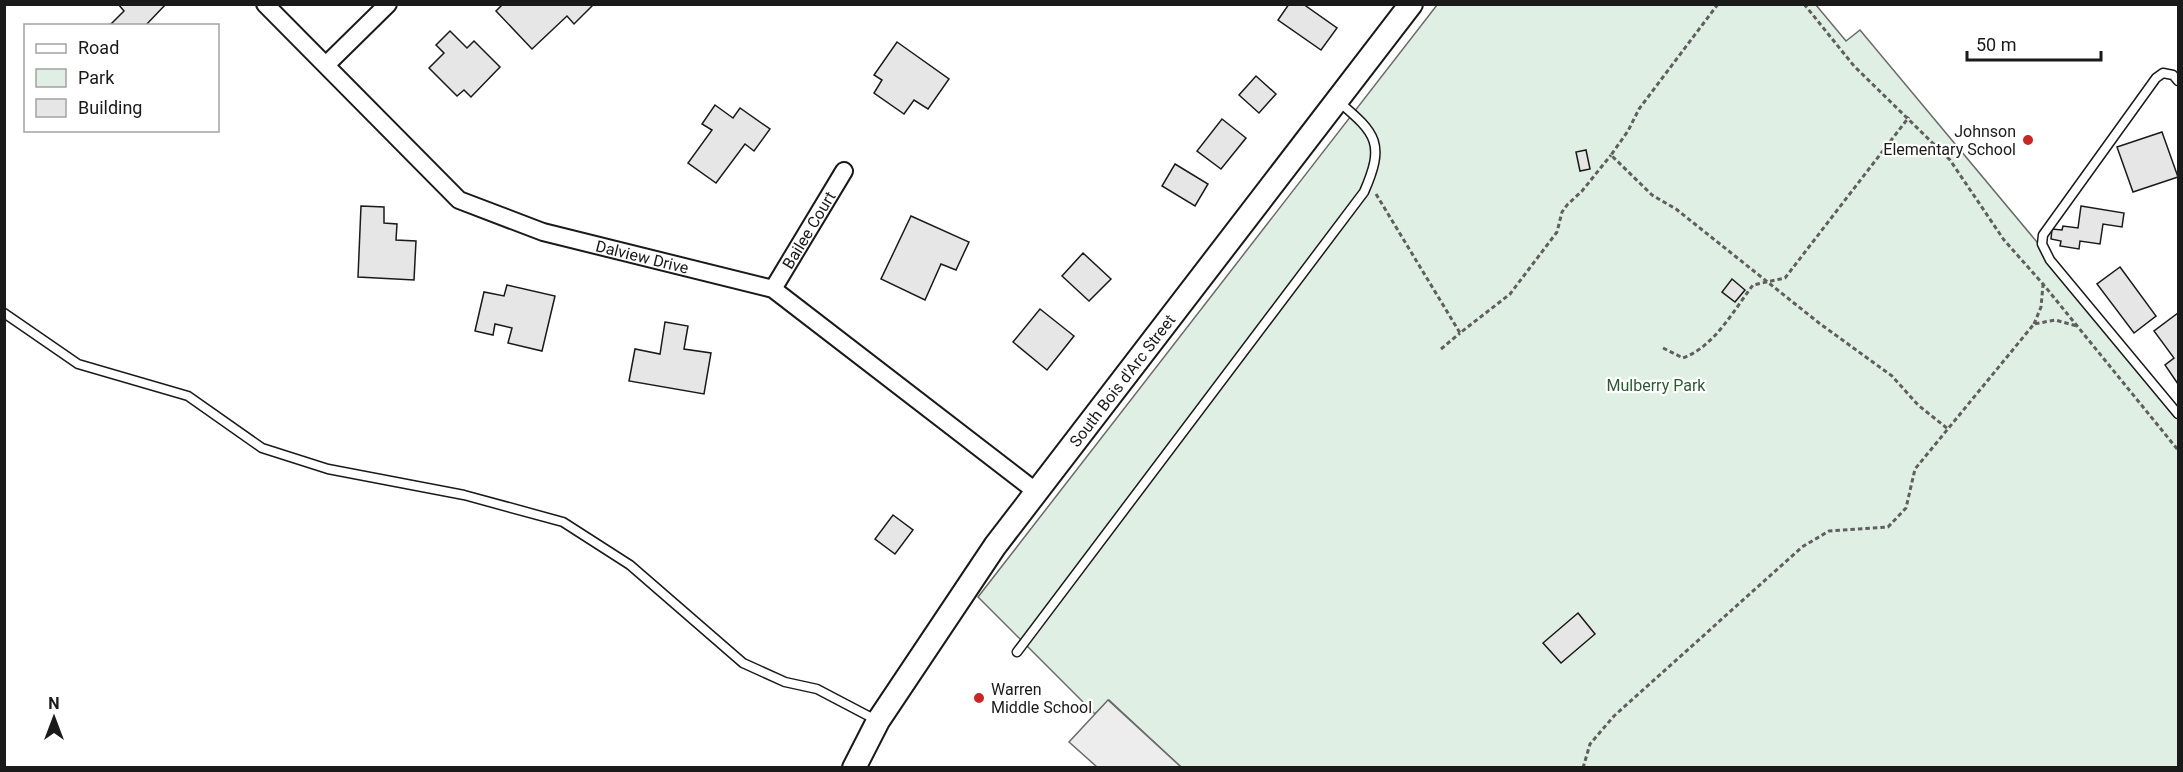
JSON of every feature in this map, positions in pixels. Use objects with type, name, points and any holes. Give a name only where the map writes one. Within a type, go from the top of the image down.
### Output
[{"type":"main road","name":"South Bois d'Arc Street","points":[[854,768],[878,721],[995,546],[1038,493],[1411,4]]},
{"type":"street","name":"Dalview Drive","points":[[265,4],[459,200],[543,232],[773,289],[1038,493]]},
{"type":"street","points":[[326,65],[388,4]]},
{"type":"street","name":"Bailee Court","points":[[773,289],[844,171]]},
{"type":"lane","points":[[2178,81],[2173,75],[2163,73],[2156,78],[2043,235],[2042,244],[2050,260],[2178,414]]},
{"type":"lane","points":[[1017,652],[1364,192],[1374,169],[1374,137],[1366,125],[1338,102]]},
{"type":"lane","points":[[4,313],[78,364],[188,396],[262,448],[328,469],[464,495],[563,522],[630,565],[743,663],[785,682],[817,689],[878,721]]},
{"type":"path","points":[[1441,349],[1510,294],[1557,232],[1562,212],[1567,205],[1611,155],[1640,109],[1718,4]]},
{"type":"path","points":[[1804,4],[1854,66],[1909,117],[1950,160],[2004,240],[2043,284],[2178,450]]},
{"type":"path","points":[[1663,348],[1683,358],[1693,354],[1710,341],[1753,285],[1785,278],[1909,117]]},
{"type":"path","points":[[1611,155],[1660,202],[1676,209],[1819,323],[1892,376],[1918,405],[1948,429]]},
{"type":"path","points":[[1368,183],[1461,333]]},
{"type":"path","points":[[1583,768],[1590,744],[1614,716],[1802,546],[1829,531],[1887,527],[1906,508],[1915,469],[2034,324],[2041,307],[2043,284]]},
{"type":"path","points":[[2034,324],[2055,320],[2077,326]]},
{"type":"green space","name":"Mulberry Park","points":[[1437,5],[1816,5],[1846,41],[1860,30],[2178,411],[2178,767],[1181,767],[1109,700],[1095,714],[978,597]]},
{"type":"shaded area","points":[[1108,700],[1181,767],[1097,767],[1069,742]]},
{"type":"building","points":[[118,4],[166,4],[147,24],[111,24],[124,11]]},
{"type":"building","points":[[503,4],[594,4],[574,24],[567,16],[532,49],[496,11]]},
{"type":"building","points":[[1289,4],[1303,4],[1337,28],[1321,50],[1278,20]]},
{"type":"building","points":[[450,31],[467,48],[474,41],[500,67],[471,97],[464,90],[457,96],[429,68],[444,53],[436,45]]},
{"type":"building","points":[[897,42],[949,79],[928,109],[914,100],[904,114],[874,93],[882,80],[874,75]]},
{"type":"building","points":[[1256,76],[1276,94],[1259,113],[1239,95]]},
{"type":"building","points":[[715,105],[733,118],[740,108],[770,129],[754,151],[745,144],[716,183],[688,163],[712,130],[702,124]]},
{"type":"building","points":[[1222,119],[1246,138],[1221,169],[1197,151]]},
{"type":"building","points":[[2162,132],[2178,177],[2133,192],[2117,147]]},
{"type":"building","points":[[1586,150],[1590,169],[1580,171],[1576,152]]},
{"type":"building","points":[[1175,164],[1208,184],[1195,206],[1162,186]]},
{"type":"building","points":[[361,206],[384,207],[384,223],[397,224],[396,240],[416,241],[414,280],[358,277]]},
{"type":"building","points":[[2081,206],[2124,213],[2122,227],[2103,224],[2100,244],[2080,241],[2079,249],[2060,246],[2061,241],[2051,239],[2052,229],[2062,230],[2063,226],[2078,228]]},
{"type":"building","points":[[911,216],[969,242],[956,270],[941,264],[925,300],[881,279]]},
{"type":"building","points":[[1083,253],[1111,279],[1089,301],[1062,276]]},
{"type":"building","points":[[2120,267],[2156,316],[2134,333],[2097,284]]},
{"type":"building","points":[[1732,279],[1745,290],[1735,302],[1722,292]]},
{"type":"building","points":[[507,285],[555,296],[542,351],[508,343],[512,328],[495,324],[493,335],[475,331],[484,292],[504,296]]},
{"type":"building","points":[[1040,309],[1074,336],[1047,370],[1013,342]]},
{"type":"building","points":[[2178,313],[2178,384],[2165,365],[2174,358],[2154,331]]},
{"type":"building","points":[[665,322],[688,326],[684,349],[711,353],[704,394],[629,381],[635,349],[660,354]]},
{"type":"building","points":[[893,515],[913,530],[895,554],[875,539]]},
{"type":"building","points":[[1578,613],[1595,634],[1561,663],[1543,643]]},
{"type":"place","name":"Johnson Elementary School","points":[[2028,140]]},
{"type":"place","name":"Warren Middle School","points":[[979,698]]}]
